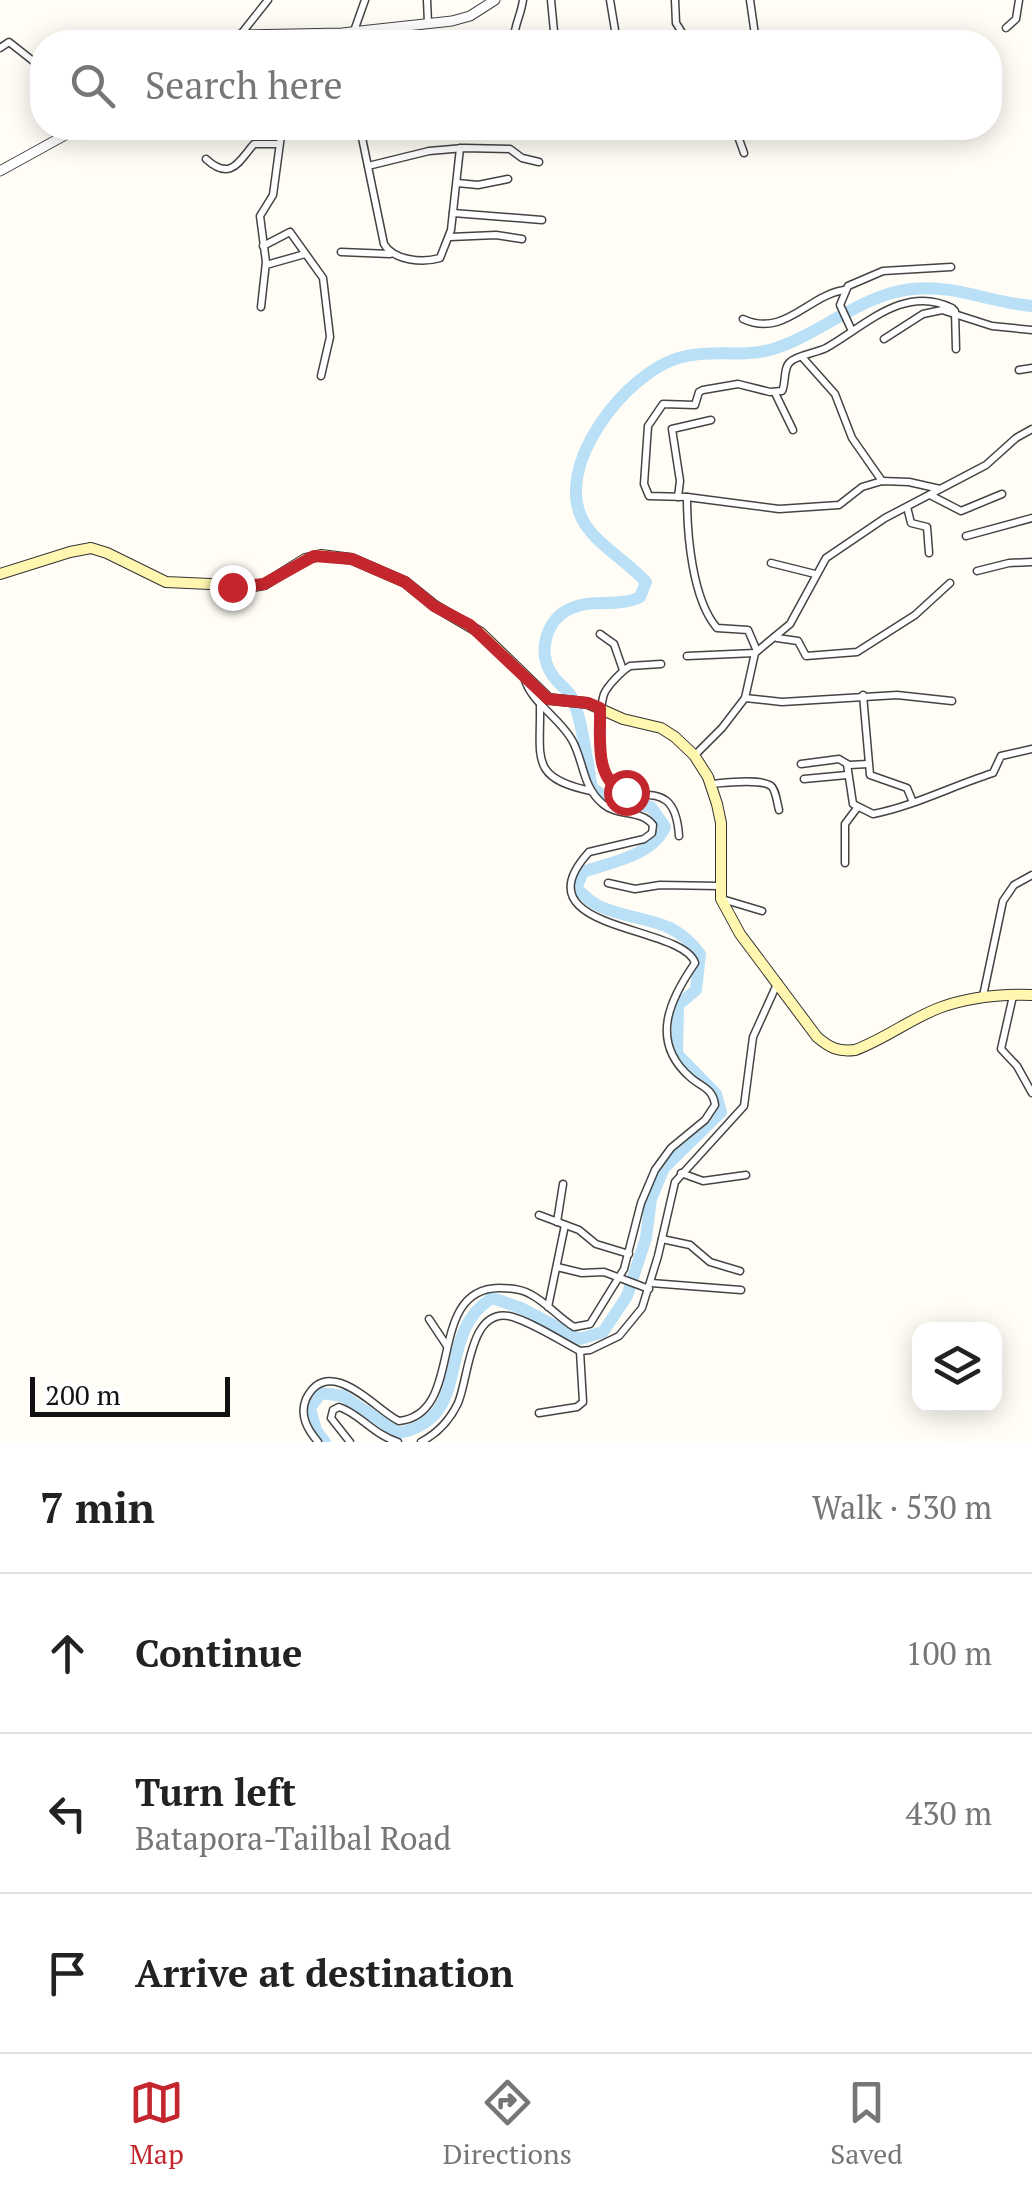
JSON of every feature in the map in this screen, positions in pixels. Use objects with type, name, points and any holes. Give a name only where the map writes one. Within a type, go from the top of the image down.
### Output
[{"type":"main road","points":[[0,574],[91,548],[166,582],[254,586],[305,559],[321,555],[342,557],[405,582],[434,606],[481,633],[548,699],[588,703],[668,732],[694,756],[710,784],[721,822],[721,899],[740,934],[829,1048],[862,1048],[938,1008],[983,998],[1032,995]]},
{"type":"street","points":[[251,30],[268,0]]},
{"type":"street","points":[[349,30],[365,0]]},
{"type":"street","points":[[427,0],[428,23]]},
{"type":"street","points":[[384,30],[461,20],[496,0]]},
{"type":"street","points":[[513,30],[523,0]]},
{"type":"street","points":[[551,0],[554,30]]},
{"type":"street","points":[[610,0],[615,30]]},
{"type":"street","points":[[675,0],[674,18],[681,30]]},
{"type":"street","points":[[750,0],[754,30]]},
{"type":"street","points":[[1006,28],[1016,19],[1019,0]]},
{"type":"street","points":[[0,48],[12,42],[30,58]]},
{"type":"street","points":[[0,172],[57,140]]},
{"type":"street","points":[[261,307],[266,265],[260,216],[273,195],[280,140]]},
{"type":"street","points":[[363,140],[384,244],[393,254]]},
{"type":"street","points":[[739,140],[744,153]]},
{"type":"street","points":[[206,159],[216,167],[233,168],[254,144],[279,144]]},
{"type":"street","points":[[368,166],[429,151],[460,148],[510,149],[539,162]]},
{"type":"street","points":[[341,252],[437,260],[450,237],[460,148]]},
{"type":"street","points":[[456,184],[472,186],[508,179]]},
{"type":"street","points":[[453,213],[542,220]]},
{"type":"street","points":[[264,246],[290,232],[322,273],[330,337],[320,376]]},
{"type":"street","points":[[450,237],[496,235],[522,239]]},
{"type":"street","points":[[266,265],[306,254]]},
{"type":"street","points":[[852,332],[840,300],[856,280],[883,271],[951,267]]},
{"type":"street","points":[[743,319],[764,324],[784,321],[830,294],[845,290]]},
{"type":"street","points":[[940,489],[882,481],[862,487],[842,504],[779,509],[649,496],[644,484],[648,426],[663,404],[696,404],[700,391],[729,384],[775,393],[784,390],[790,362],[908,302],[942,304],[992,326],[1032,330]]},
{"type":"street","points":[[884,339],[923,314],[955,312]]},
{"type":"street","points":[[955,312],[956,349]]},
{"type":"street","points":[[804,358],[835,394],[852,438],[882,481]]},
{"type":"street","points":[[1019,370],[1032,368]]},
{"type":"street","points":[[775,393],[794,430]]},
{"type":"street","points":[[694,756],[745,698],[756,652],[748,630],[717,628],[697,582],[672,429],[710,420]]},
{"type":"street","points":[[687,656],[756,652],[790,624],[815,574],[836,550],[885,518],[986,465],[1032,429]]},
{"type":"street","points":[[930,495],[961,511],[1002,494]]},
{"type":"street","points":[[907,507],[911,523],[927,527],[929,554]]},
{"type":"street","points":[[966,536],[1032,518]]},
{"type":"street","points":[[977,572],[1032,562]]},
{"type":"street","points":[[770,563],[815,574]]},
{"type":"street","points":[[776,638],[798,641],[806,656],[853,654],[915,615],[950,583]]},
{"type":"street","points":[[600,634],[614,644],[624,670]]},
{"type":"street","points":[[661,664],[634,665],[606,690],[600,708],[602,759],[607,779],[616,788],[649,792],[665,801],[675,816],[679,836]]},
{"type":"street","points":[[524,674],[526,687],[560,720],[575,744],[591,792]]},
{"type":"street","points":[[745,698],[782,702],[864,695],[952,701]]},
{"type":"street","points":[[864,695],[872,776],[906,788],[912,801]]},
{"type":"street","points":[[318,1442],[307,1428],[303,1412],[317,1387],[350,1386],[392,1418],[406,1420],[434,1396],[460,1310],[482,1291],[522,1290],[574,1327],[588,1325],[622,1279],[641,1203],[655,1170],[671,1148],[706,1120],[715,1104],[709,1089],[685,1072],[668,1040],[672,998],[695,963],[692,955],[678,946],[605,922],[575,898],[572,878],[589,852],[644,840],[654,829],[648,818],[610,809],[591,792],[562,784],[550,775],[538,749],[540,704]]},
{"type":"street","points":[[846,764],[850,798],[857,808],[873,814],[902,808],[912,801],[992,774],[1001,756],[1032,749]]},
{"type":"street","points":[[802,764],[838,759],[846,764],[868,764]]},
{"type":"street","points":[[804,779],[847,775]]},
{"type":"street","points":[[710,784],[769,785],[774,789],[779,810]]},
{"type":"street","points":[[845,863],[845,824],[857,808]]},
{"type":"street","points":[[983,998],[1003,901],[1014,885],[1032,875]]},
{"type":"street","points":[[608,884],[635,889],[660,885],[719,886]]},
{"type":"street","points":[[721,899],[762,911]]},
{"type":"street","points":[[421,1442],[450,1418],[459,1400],[476,1336],[490,1319],[516,1319],[580,1351],[619,1336],[636,1318],[662,1239],[671,1192],[681,1173],[744,1106],[753,1037],[778,981]]},
{"type":"street","points":[[1013,995],[1001,1049],[1017,1066],[1032,1092]]},
{"type":"street","points":[[681,1173],[704,1181],[746,1174]]},
{"type":"street","points":[[548,1307],[557,1267],[563,1184]]},
{"type":"street","points":[[539,1215],[582,1232],[596,1244],[630,1254]]},
{"type":"street","points":[[662,1239],[690,1244],[710,1262],[740,1271]]},
{"type":"street","points":[[557,1267],[599,1272],[647,1286],[741,1290]]},
{"type":"street","points":[[429,1320],[447,1346]]},
{"type":"street","points":[[538,1413],[583,1402],[580,1351]]},
{"type":"street","points":[[350,1442],[331,1418],[338,1408],[352,1413],[374,1432],[398,1442]]},
{"type":"waterway","points":[[325,1442],[316,1430],[310,1408],[321,1393],[343,1396],[398,1433],[422,1425],[437,1411],[446,1394],[463,1332],[474,1314],[492,1298],[521,1308],[580,1339],[603,1332],[627,1296],[646,1238],[651,1199],[664,1168],[721,1112],[716,1094],[677,1054],[678,1005],[696,990],[700,954],[689,941],[666,926],[601,907],[576,888],[583,872],[641,851],[665,827],[651,807],[606,798],[592,788],[575,704],[551,673],[545,655],[547,636],[563,613],[580,605],[632,600],[640,597],[646,582],[590,531],[577,501],[577,476],[600,424],[639,381],[661,366],[694,355],[773,349],[894,292],[943,289],[1032,306]]},
{"type":"route","points":[[232,587],[264,584],[305,559],[321,555],[352,559],[405,582],[434,606],[481,633],[548,699],[600,708],[604,772],[610,784],[626,792]]}]
